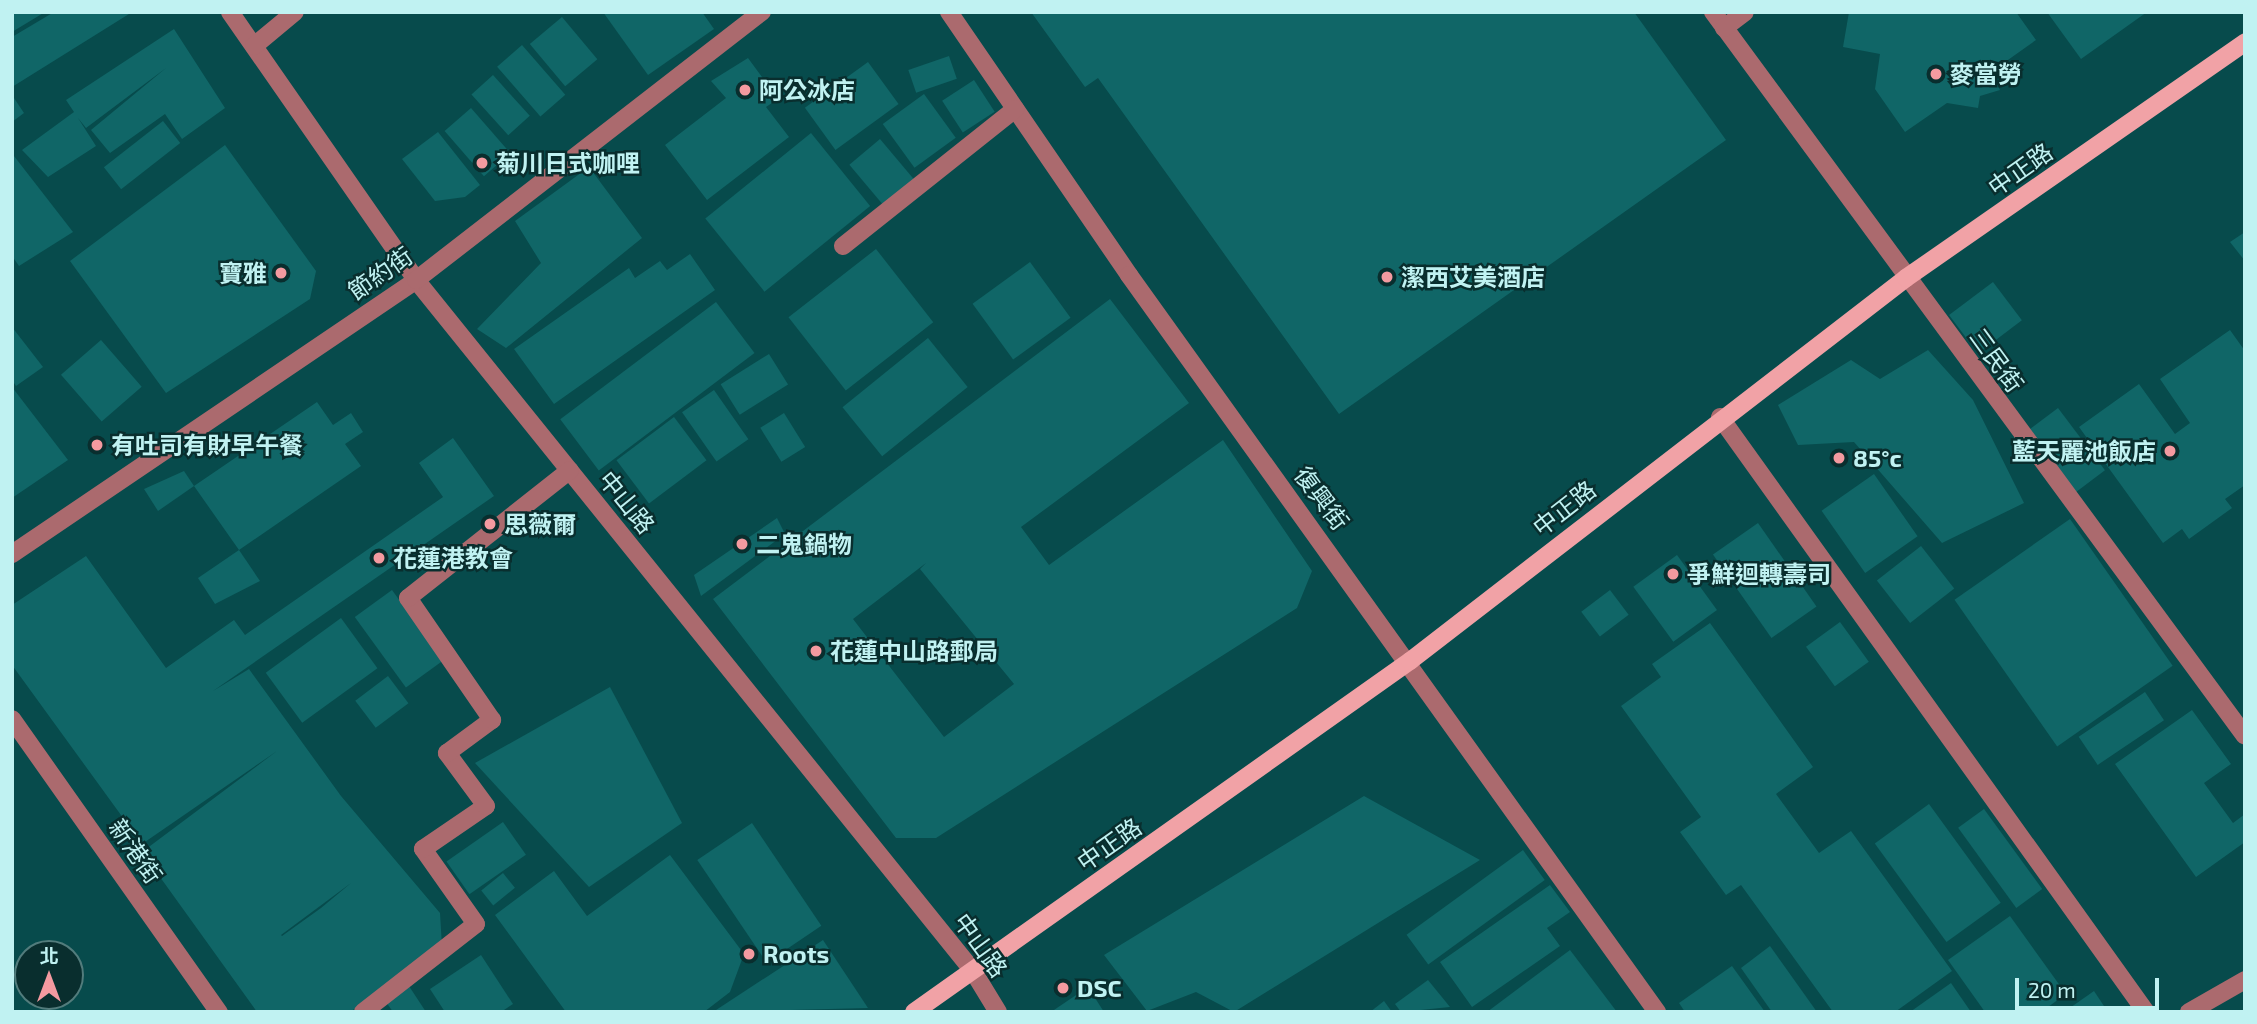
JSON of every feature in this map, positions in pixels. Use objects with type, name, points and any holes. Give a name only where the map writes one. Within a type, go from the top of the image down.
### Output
[{"type":"main road","name":"中正路","points":[[914,1012],[1410,661],[1720,417],[1906,278],[2245,42]]},
{"type":"street","name":"中山路","points":[[230,12],[416,279],[973,971],[998,1012]]},
{"type":"street","points":[[254,46],[295,12]]},
{"type":"street","name":"節約街","points":[[12,554],[416,279],[762,12]]},
{"type":"street","name":"復興街","points":[[949,12],[1015,109],[1657,1012]]},
{"type":"street","name":"三民街","points":[[1713,12],[2245,736]]},
{"type":"street","points":[[1724,28],[1745,12]]},
{"type":"street","points":[[843,246],[1015,109]]},
{"type":"street","points":[[1720,417],[2146,1012]]},
{"type":"street","points":[[363,1012],[477,923],[423,849],[486,806],[447,753],[492,720],[408,598],[570,470]]},
{"type":"street","name":"新港街","points":[[12,719],[219,1012]]},
{"type":"street","points":[[2189,1012],[2245,980]]},
{"type":"building","points":[[12,12],[45,12],[12,32]]},
{"type":"building","points":[[54,12],[129,14],[12,87],[12,37]]},
{"type":"building","points":[[603,12],[702,12],[714,29],[648,75]]},
{"type":"building","name":"潔西艾美酒店","points":[[1031,12],[1634,12],[1726,140],[1339,414],[1098,78],[1085,87]]},
{"type":"building","name":"麥當勞","points":[[1849,12],[2016,12],[2036,40],[1991,72],[2000,90],[1980,96],[1978,108],[1947,103],[1905,132],[1875,89],[1880,54],[1843,47]]},
{"type":"building","points":[[2047,12],[2147,12],[2081,59]]},
{"type":"building","points":[[562,17],[597,59],[565,86],[530,44]]},
{"type":"building","points":[[174,29],[225,108],[182,139],[165,114],[110,153],[91,130],[166,68],[86,128],[78,118],[96,146],[48,177],[22,150],[74,112],[66,100]]},
{"type":"building","points":[[522,45],[565,95],[540,116],[497,67]]},
{"type":"building","points":[[949,56],[957,79],[916,93],[908,70]]},
{"type":"building","points":[[748,58],[778,99],[766,107],[789,137],[707,200],[665,145],[726,98],[711,81]]},
{"type":"building","points":[[868,62],[899,104],[835,150],[805,108]]},
{"type":"building","points":[[493,75],[530,116],[508,135],[471,94]]},
{"type":"building","points":[[974,80],[995,112],[963,133],[942,101]]},
{"type":"building","points":[[924,94],[956,138],[914,168],[883,124]]},
{"type":"building","points":[[12,95],[24,113],[12,122]]},
{"type":"building","points":[[471,108],[510,153],[484,176],[445,131]]},
{"type":"building","points":[[163,121],[180,143],[121,189],[104,167]]},
{"type":"building","points":[[438,132],[480,185],[465,197],[435,201],[402,159]]},
{"type":"building","points":[[811,133],[870,206],[764,292],[705,219]]},
{"type":"building","points":[[880,139],[915,180],[884,206],[849,165]]},
{"type":"building","points":[[225,145],[316,271],[310,299],[166,393],[70,261]]},
{"type":"building","points":[[14,156],[73,232],[19,266],[12,256]]},
{"type":"building","points":[[589,167],[642,238],[506,348],[477,329],[541,263],[515,221]]},
{"type":"building","points":[[2245,232],[2245,261],[2230,242]]},
{"type":"building","points":[[876,249],[933,322],[846,391],[789,317]]},
{"type":"building","points":[[690,254],[715,290],[554,404],[514,349],[629,268],[635,278],[660,261],[667,270]]},
{"type":"building","points":[[1030,262],[1071,318],[1013,360],[973,304]]},
{"type":"building","points":[[1993,282],[2022,320],[1978,353],[1949,315]]},
{"type":"building","points":[[1110,299],[1189,403],[1021,527],[1049,565],[1223,440],[1312,571],[1297,608],[936,838],[896,838],[713,599]],"holes":[[[926,563],[920,569],[1014,684],[944,737],[853,619]]]},
{"type":"building","points":[[716,302],[755,353],[599,470],[560,419]]},
{"type":"building","points":[[12,327],[43,367],[16,386],[12,380]]},
{"type":"building","name":"藍天麗池飯店","points":[[2230,330],[2245,351],[2245,485],[2225,499],[2232,508],[2189,539],[2182,529],[2163,543],[2079,427],[2139,384],[2175,434],[2190,423],[2160,379]]},
{"type":"building","points":[[928,338],[968,387],[882,456],[843,407]]},
{"type":"building","points":[[101,340],[142,387],[102,422],[61,375]]},
{"type":"building","points":[[1928,350],[1973,400],[2024,503],[1942,543],[1854,442],[1798,445],[1778,405],[1851,360],[1880,379]]},
{"type":"building","points":[[769,354],[788,385],[740,415],[721,384]]},
{"type":"building","points":[[12,387],[68,460],[12,498]]},
{"type":"building","points":[[714,390],[748,439],[716,462],[682,412]]},
{"type":"building","points":[[317,402],[333,425],[351,413],[363,432],[345,444],[361,466],[239,550],[194,486]]},
{"type":"building","points":[[2058,408],[2105,470],[2074,494],[2027,431]]},
{"type":"building","points":[[784,413],[805,447],[781,462],[760,428]]},
{"type":"building","points":[[674,417],[706,460],[649,503],[616,460]]},
{"type":"building","points":[[453,438],[494,496],[213,691],[249,669],[341,796],[440,913],[442,946],[350,1012],[257,1012],[142,852],[277,751],[142,844],[12,665],[12,605],[86,556],[166,668],[234,620],[245,635],[443,497],[419,463]],"holes":[[[351,883],[282,936],[281,935]]]},
{"type":"building","points":[[184,471],[194,486],[158,511],[144,489]]},
{"type":"building","points":[[1874,474],[1918,536],[1865,573],[1822,511]]},
{"type":"building","points":[[777,518],[785,534],[701,596],[694,575]]},
{"type":"building","points":[[2070,519],[2173,666],[2057,747],[1954,600]]},
{"type":"building","points":[[1758,523],[1817,607],[1771,638],[1713,555]]},
{"type":"building","points":[[1921,546],[1954,589],[1910,623],[1877,580]]},
{"type":"building","points":[[239,550],[260,581],[215,604],[198,578]]},
{"type":"building","points":[[1677,555],[1717,610],[1673,642],[1633,587]]},
{"type":"building","points":[[392,590],[443,660],[406,687],[355,617]]},
{"type":"building","points":[[1610,590],[1629,615],[1600,636],[1581,612]]},
{"type":"building","points":[[341,618],[377,668],[302,723],[266,673]]},
{"type":"building","points":[[1840,622],[1869,662],[1835,686],[1806,647]]},
{"type":"building","points":[[1710,623],[1813,767],[1776,794],[1819,853],[1851,831],[1952,971],[1895,1012],[1833,1012],[1741,885],[1726,895],[1680,832],[1701,817],[1621,706],[1661,677],[1652,664]]},
{"type":"building","points":[[388,676],[408,703],[376,728],[355,701]]},
{"type":"building","points":[[610,687],[682,823],[589,887],[475,763]]},
{"type":"building","points":[[2145,692],[2164,720],[2098,765],[2079,737]]},
{"type":"building","points":[[2192,710],[2231,764],[2204,783],[2233,823],[2245,814],[2245,842],[2196,877],[2115,764]]},
{"type":"building","points":[[1364,796],[1480,860],[1234,1012],[1196,992],[1147,1011],[1104,955]]},
{"type":"building","points":[[1929,804],[2001,903],[1947,942],[1875,843]]},
{"type":"building","points":[[1984,809],[2042,889],[2016,908],[1958,828]]},
{"type":"building","points":[[503,822],[526,855],[469,894],[446,862]]},
{"type":"building","points":[[752,823],[821,926],[767,963],[697,860]]},
{"type":"building","points":[[1523,850],[1545,880],[1428,965],[1407,935]]},
{"type":"building","points":[[670,855],[744,954],[730,992],[704,1012],[566,1012],[495,915],[554,871],[587,916]]},
{"type":"building","points":[[503,873],[515,888],[493,905],[481,891]]},
{"type":"building","points":[[1550,885],[1570,912],[1547,928],[1560,946],[1472,1007],[1440,962]]},
{"type":"building","points":[[2010,916],[2066,994],[2041,1012],[1985,1012],[1948,960]]},
{"type":"building","points":[[823,940],[868,1008],[713,1012]]},
{"type":"building","points":[[1770,946],[1817,1012],[1772,1012],[1741,968]]},
{"type":"building","points":[[1570,950],[1617,1012],[1487,1012]]},
{"type":"building","points":[[481,955],[513,1004],[501,1012],[445,1012],[430,989]]},
{"type":"building","points":[[1732,966],[1765,1012],[1685,1012],[1679,1003]]},
{"type":"building","points":[[1428,980],[1450,1007],[1401,1012],[1395,1004]]},
{"type":"building","points":[[407,983],[426,1012],[393,1012],[384,999]]},
{"type":"building","points":[[1951,983],[1971,1012],[1910,1012]]},
{"type":"building","points":[[1088,987],[1104,1012],[1051,1012]]},
{"type":"building","points":[[2094,991],[2108,1012],[2064,1012]]},
{"type":"building","points":[[1384,1001],[1392,1012],[1370,1012]]},
{"type":"place","name":"麥當勞","points":[[1936,74]]},
{"type":"place","name":"阿公冰店","points":[[745,90]]},
{"type":"place","name":"菊川日式咖哩","points":[[482,163]]},
{"type":"place","name":"寶雅","points":[[281,273]]},
{"type":"place","name":"潔西艾美酒店","points":[[1387,277]]},
{"type":"place","name":"有吐司有財早午餐","points":[[97,445]]},
{"type":"place","name":"藍天麗池飯店","points":[[2170,451]]},
{"type":"place","name":"85°c","points":[[1839,458]]},
{"type":"place","name":"思薇爾","points":[[490,524]]},
{"type":"place","name":"二鬼鍋物","points":[[742,544]]},
{"type":"place","name":"花蓮港教會","points":[[379,558]]},
{"type":"place","name":"爭鮮迴轉壽司","points":[[1673,574]]},
{"type":"place","name":"花蓮中山路郵局","points":[[816,651]]},
{"type":"place","name":"Roots","points":[[749,954]]},
{"type":"place","name":"DSC","points":[[1063,988]]}]
